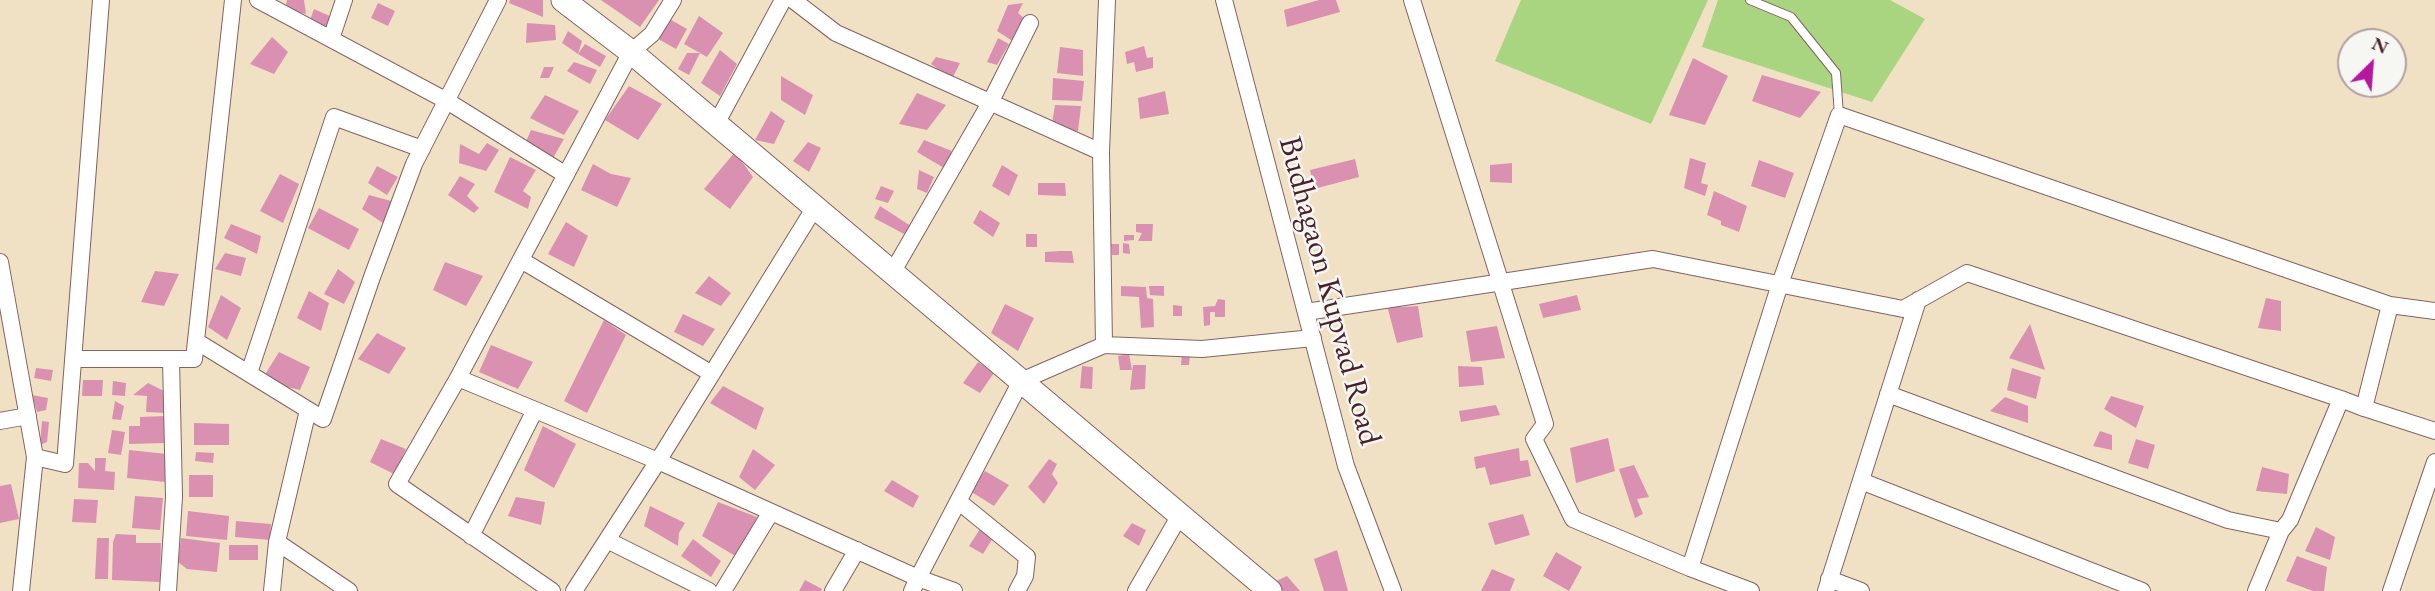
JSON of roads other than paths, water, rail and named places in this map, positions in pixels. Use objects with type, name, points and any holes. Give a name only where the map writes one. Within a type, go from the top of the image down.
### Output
[{"type":"street","points":[[35,457],[65,464],[101,0]]},
{"type":"street","points":[[73,359],[194,359],[233,0]]},
{"type":"street","points":[[258,0],[447,101],[566,175]]},
{"type":"street","points":[[331,39],[344,0]]},
{"type":"street","points":[[196,341],[323,419],[414,164],[498,0]]},
{"type":"street","points":[[563,0],[631,52],[1270,591]]},
{"type":"street","points":[[552,591],[397,484],[458,378],[631,52],[652,34],[673,0]]},
{"type":"street","points":[[716,124],[783,0]]},
{"type":"street","points":[[793,0],[835,33],[1101,152]]},
{"type":"street","points":[[1104,345],[1101,152],[1107,0]]},
{"type":"street","name":"Budhagaon Kupvad Road","points":[[1224,0],[1346,466],[1393,591]]},
{"type":"street","points":[[1412,0],[1545,424],[1534,439],[1573,519],[1751,591]]},
{"type":"street","points":[[892,273],[990,103],[1030,23]]},
{"type":"street","points":[[1690,568],[1780,284],[1839,115],[2390,305],[2435,311]]},
{"type":"street","points":[[249,373],[334,117],[422,149]]},
{"type":"street","points":[[574,591],[659,461],[815,207]]},
{"type":"street","points":[[1306,312],[1653,259],[1903,309],[1967,273],[2435,431]]},
{"type":"street","points":[[521,260],[712,374]]},
{"type":"street","points":[[0,262],[35,457],[21,591]]},
{"type":"street","points":[[1861,591],[1828,585],[1918,300]]},
{"type":"street","points":[[2364,408],[2390,305]]},
{"type":"street","points":[[915,584],[1021,381],[1104,345],[1202,349],[1313,338]]},
{"type":"street","points":[[168,591],[174,497],[171,359]]},
{"type":"street","points":[[458,378],[659,461],[857,550],[915,584],[954,591]]},
{"type":"street","points":[[1888,394],[2228,520],[2281,531]]},
{"type":"street","points":[[2256,591],[2281,531],[2290,520],[2341,399]]},
{"type":"street","points":[[272,591],[277,542],[308,410]]},
{"type":"street","points":[[471,536],[535,410]]},
{"type":"street","points":[[0,421],[28,416]]},
{"type":"street","points":[[2391,591],[2435,462]]},
{"type":"street","points":[[1861,481],[2142,591]]},
{"type":"street","points":[[958,501],[1027,557],[1025,576],[1017,591]]},
{"type":"street","points":[[723,591],[771,512]]},
{"type":"street","points":[[1136,591],[1180,515]]},
{"type":"street","points":[[607,540],[709,591]]},
{"type":"street","points":[[277,542],[349,591]]},
{"type":"street","points":[[833,591],[857,550]]},
{"type":"lane","points":[[1750,0],[1791,17],[1836,73],[1839,115]]}]
